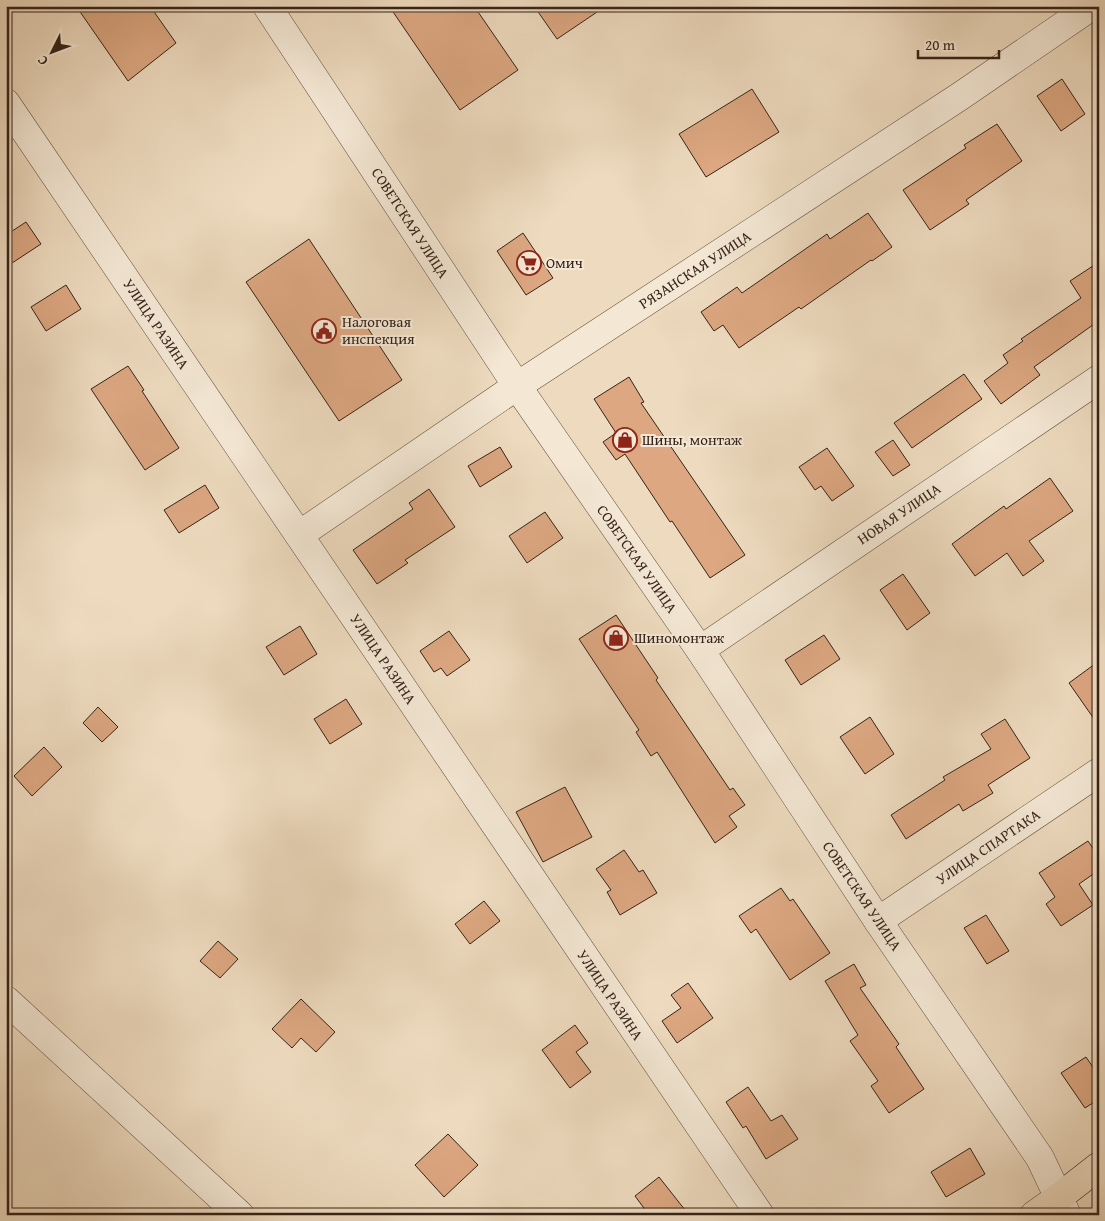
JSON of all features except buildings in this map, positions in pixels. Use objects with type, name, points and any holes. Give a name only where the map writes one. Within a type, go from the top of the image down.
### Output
[{"type":"main road","points":[[1034,1215],[1063,1206],[1099,1166]]},
{"type":"street","name":"СОВЕТСКАЯ УЛИЦА","points":[[267,6],[518,386],[700,650],[878,921],[1040,1158],[1063,1206]]},
{"type":"street","name":"РЯЗАНСКАЯ УЛИЦА","points":[[299,535],[518,386],[959,97],[1092,6]]},
{"type":"street","name":"УЛИЦА РАЗИНА","points":[[6,103],[760,1215]]},
{"type":"street","name":"НОВАЯ УЛИЦА","points":[[700,650],[1099,379]]},
{"type":"street","name":"УЛИЦА СПАРТАКА","points":[[878,921],[1099,772]]},
{"type":"street","points":[[6,1000],[240,1215]]},
{"type":"place","name":"Омич","points":[[529,263]]},
{"type":"place","name":"Налоговая инспекция","points":[[324,331]]},
{"type":"place","name":"Шины, монтаж","points":[[625,440]]},
{"type":"place","name":"Шиномонтаж","points":[[616,638]]}]
